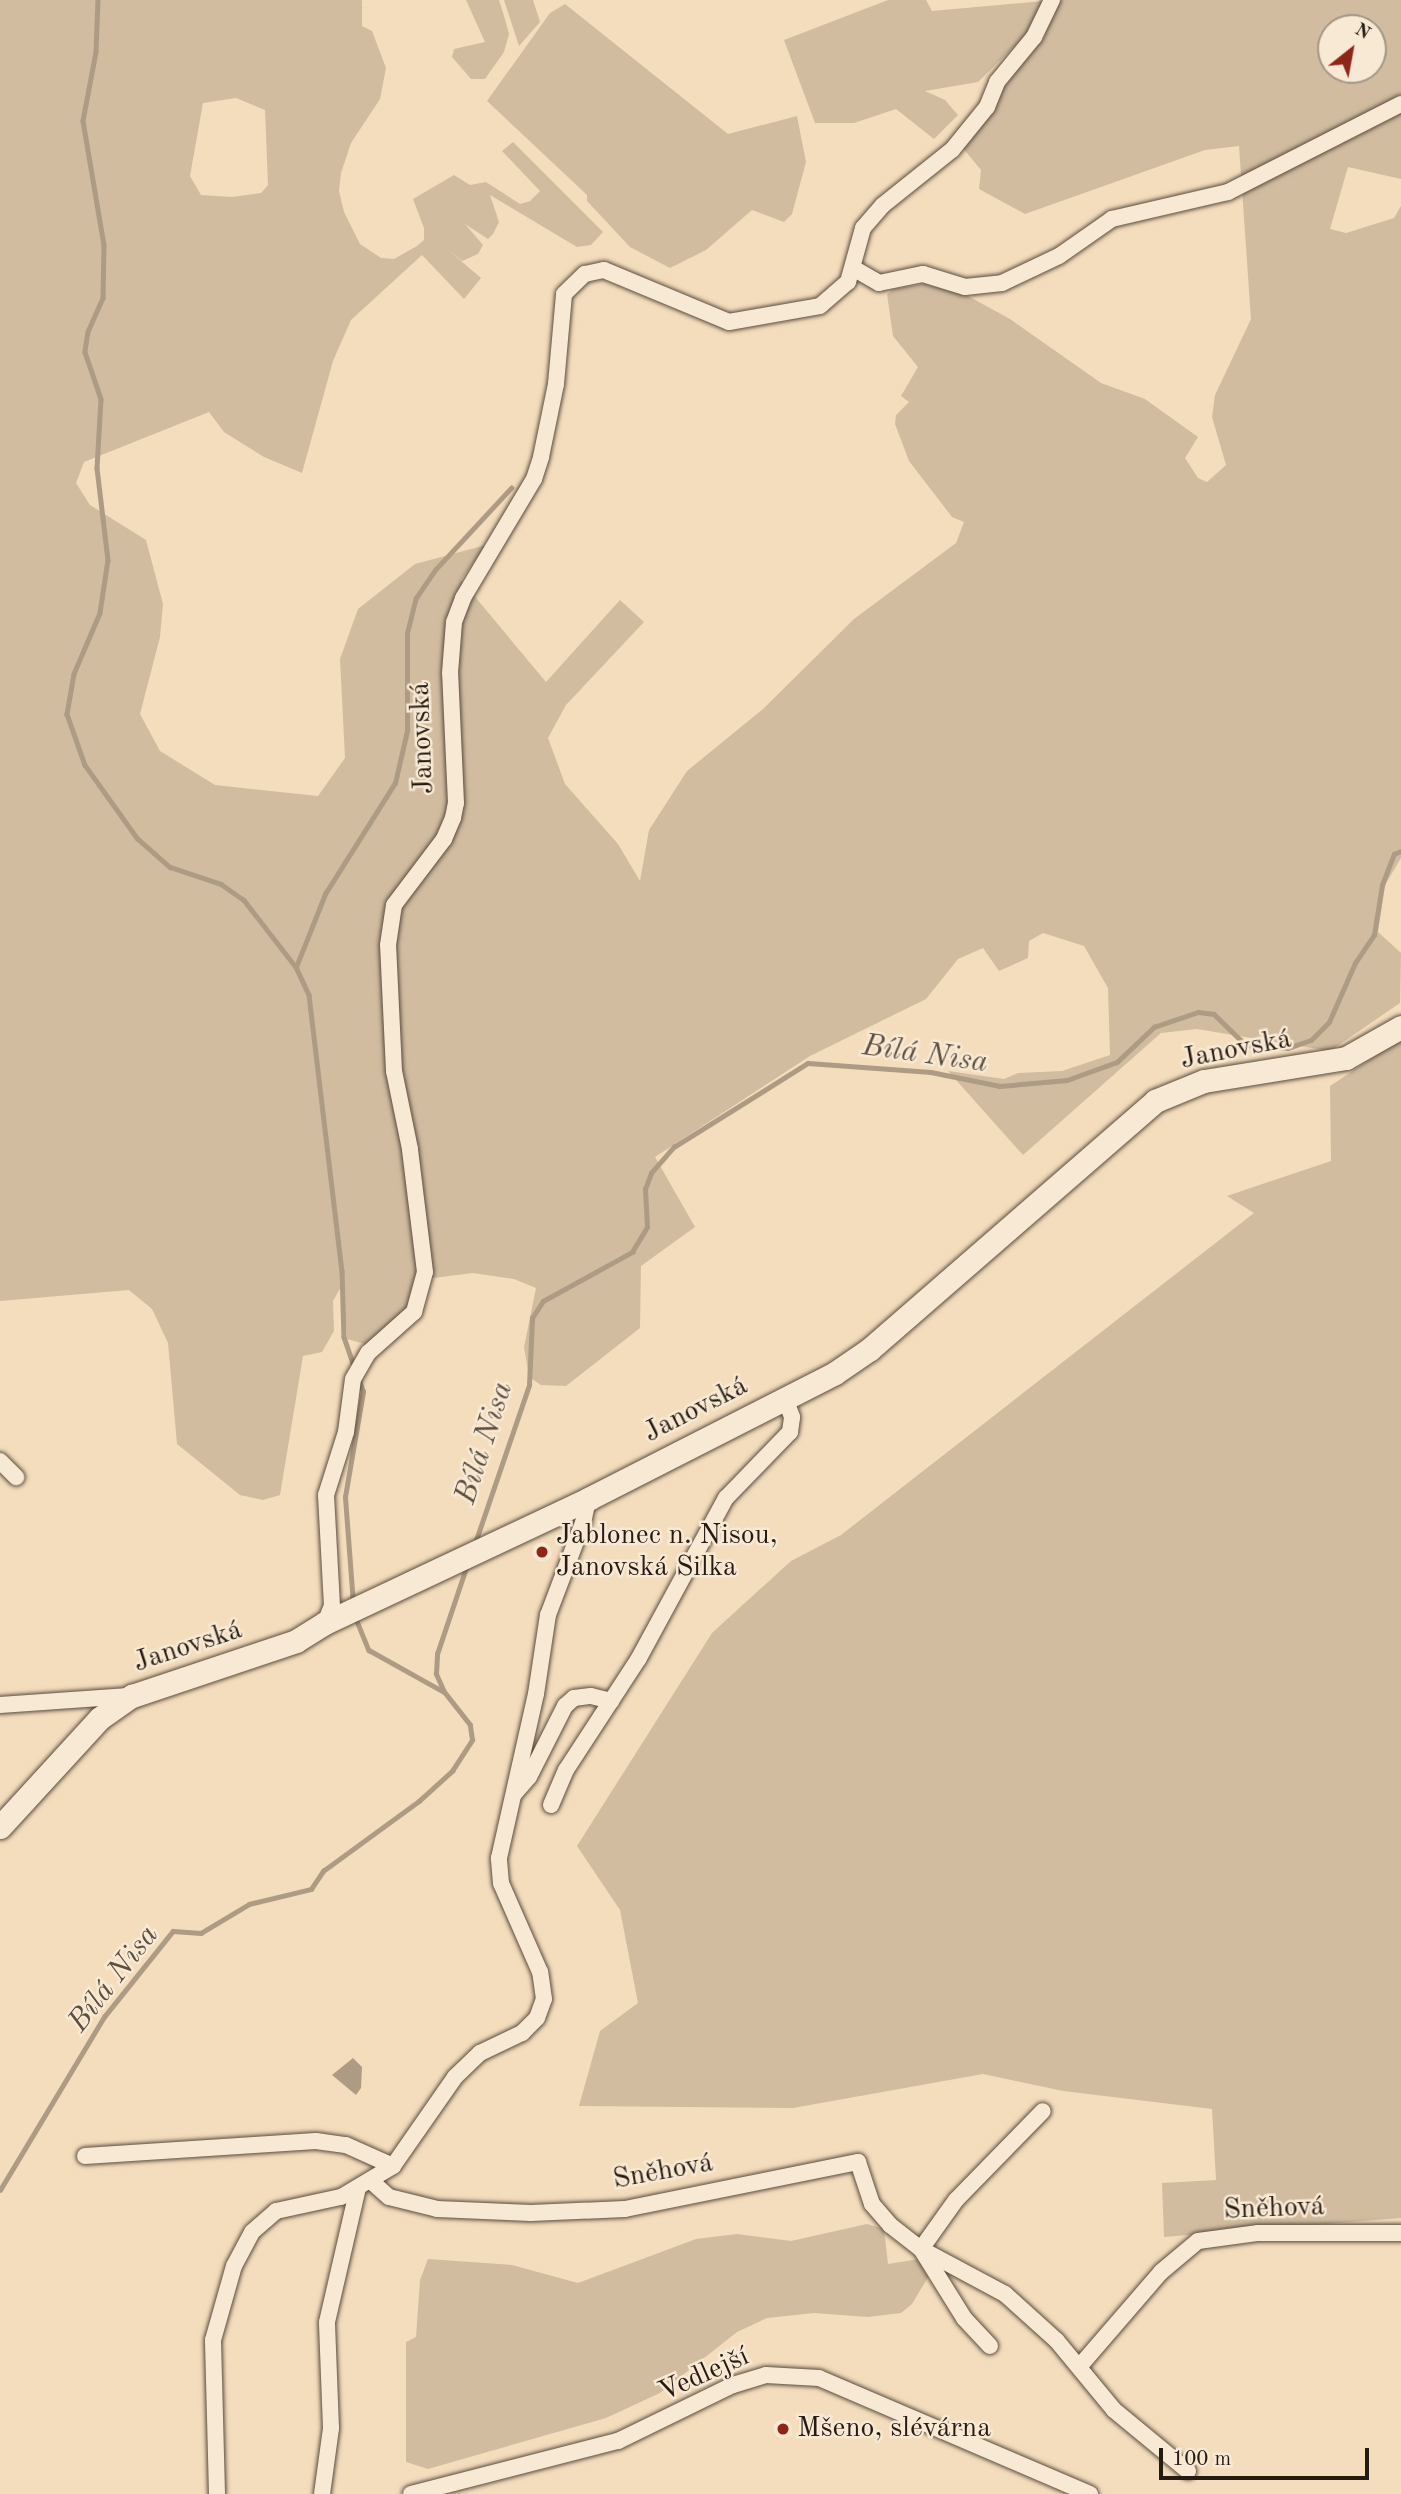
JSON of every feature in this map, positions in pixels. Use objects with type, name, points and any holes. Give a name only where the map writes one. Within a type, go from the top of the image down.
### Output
[{"type":"street","points":[[838,293],[853,268],[863,228],[883,205],[952,150],[987,107],[997,82],[1034,37],[1052,0]]},
{"type":"street","points":[[838,293],[923,274],[965,287],[1002,282],[1059,256],[1112,219],[1228,192],[1401,104]]},
{"type":"street","points":[[853,268],[879,283]]},
{"type":"street","name":"Janovská","points":[[332,1620],[325,1525],[328,1480],[346,1432],[353,1379],[368,1353],[406,1321],[421,1296],[424,1240],[394,1071],[388,945],[394,905],[444,839],[453,818],[456,803],[450,642],[458,610],[534,479],[556,384],[560,309],[572,284],[585,274],[604,270],[729,322],[820,306],[838,293]]},
{"type":"street","name":"Janovská","points":[[0,1827],[100,1718],[132,1696],[160,1684],[273,1650],[332,1620],[363,1608],[490,1543],[588,1499],[785,1398],[870,1349],[1155,1101],[1204,1081],[1339,1060],[1401,1027]]},
{"type":"street","points":[[551,1805],[566,1770],[611,1701],[726,1498],[790,1432],[792,1417],[785,1398]]},
{"type":"street","points":[[0,1461],[16,1477]]},
{"type":"street","points":[[217,2494],[212,2340],[234,2266],[252,2232],[276,2211],[341,2197],[365,2185],[393,2165],[455,2077],[480,2053],[522,2033],[537,2018],[544,1999],[540,1972],[501,1883],[499,1858],[536,1694],[548,1615],[583,1523],[588,1499]]},
{"type":"street","points":[[0,1705],[132,1696]]},
{"type":"street","points":[[511,1797],[529,1777],[565,1706],[574,1698],[591,1696],[611,1701]]},
{"type":"street","points":[[922,2249],[956,2200],[1043,2111]]},
{"type":"street","points":[[85,2156],[316,2141],[346,2145],[393,2165]]},
{"type":"street","name":"Sněhová","points":[[365,2185],[389,2197],[437,2209],[545,2212],[625,2209],[858,2162],[872,2204],[922,2249],[1005,2294],[1079,2367],[1114,2410],[1188,2471]]},
{"type":"street","points":[[322,2494],[331,2428],[327,2322],[365,2185]]},
{"type":"street","name":"Sněhová","points":[[1079,2367],[1161,2273],[1198,2241],[1258,2233],[1401,2232]]},
{"type":"street","name":"Sněhová","points":[[922,2249],[964,2318],[990,2346]]},
{"type":"street","name":"Vedlejší","points":[[411,2494],[618,2441],[733,2385],[766,2375],[819,2378],[1090,2494]]},
{"type":"shaded area","points":[[0,0],[362,0],[362,26],[372,31],[386,68],[380,99],[351,143],[341,173],[339,191],[344,212],[360,244],[381,258],[394,259],[417,246],[424,240],[424,228],[413,199],[454,175],[470,185],[486,182],[520,204],[530,201],[540,191],[502,151],[513,142],[603,232],[591,245],[577,247],[490,195],[499,222],[493,234],[488,239],[465,224],[483,245],[478,254],[462,261],[447,249],[481,278],[464,299],[422,255],[351,320],[333,361],[302,473],[264,457],[224,432],[209,412],[84,462],[76,483],[90,505],[146,540],[163,604],[160,637],[140,714],[160,751],[215,785],[318,796],[345,758],[340,659],[358,609],[415,564],[486,545],[461,580],[546,682],[620,600],[644,622],[566,705],[548,738],[565,784],[618,844],[640,881],[649,830],[687,771],[763,709],[854,619],[956,543],[964,522],[952,517],[909,461],[895,424],[896,415],[909,402],[901,396],[918,367],[893,336],[887,294],[894,289],[925,284],[968,296],[1010,319],[1101,383],[1145,399],[1198,437],[1185,458],[1198,478],[1207,482],[1226,465],[1212,417],[1215,395],[1251,319],[1239,146],[1205,150],[1025,214],[979,189],[981,170],[962,147],[985,99],[1043,40],[1055,4],[1061,0],[1401,0],[1401,179],[1348,167],[1330,229],[1346,233],[1394,218],[1401,206],[1401,858],[1385,885],[1378,932],[1401,953],[1400,1003],[1330,1051],[1197,1029],[1161,1033],[1023,1155],[948,1071],[1004,1079],[1018,1073],[1062,1071],[1110,1055],[1108,988],[1084,946],[1043,933],[1029,941],[1028,958],[999,971],[983,948],[958,959],[926,999],[810,1056],[655,1157],[695,1227],[641,1266],[640,1328],[566,1386],[541,1385],[529,1377],[524,1347],[536,1288],[514,1279],[473,1273],[417,1280],[407,1311],[365,1344],[347,1339],[342,1285],[333,1301],[334,1331],[322,1352],[303,1356],[280,1495],[263,1500],[240,1495],[177,1444],[168,1343],[152,1309],[129,1290],[0,1301]],"holes":[[[236,98],[265,110],[268,185],[261,193],[232,197],[201,195],[190,176],[203,103]]]},
{"type":"shaded area","points":[[466,0],[499,0],[509,34],[504,52],[485,79],[471,79],[452,57],[454,49],[485,42]]},
{"type":"shaded area","points":[[504,0],[533,0],[540,22],[519,46]]},
{"type":"shaded area","points":[[888,0],[926,0],[932,11],[1043,1],[1043,9],[1035,26],[978,82],[925,91],[945,100],[958,115],[934,139],[896,109],[854,123],[815,123],[784,40]]},
{"type":"shaded area","points":[[565,4],[728,134],[797,116],[806,162],[792,214],[784,222],[752,210],[706,250],[670,268],[630,247],[587,201],[587,195],[487,101],[550,13]]},
{"type":"shaded area","points":[[1401,1039],[1401,2218],[1164,2237],[1162,2183],[1216,2180],[1212,2109],[1063,2091],[983,2074],[793,2108],[579,2106],[600,2031],[638,2003],[620,1910],[577,1846],[712,1633],[791,1561],[841,1535],[1254,1213],[1227,1196],[1331,1161],[1330,1086]]},
{"type":"shaded area","points":[[353,2058],[362,2067],[361,2088],[356,2095],[332,2075]]},
{"type":"shaded area","points":[[867,2224],[884,2229],[888,2264],[919,2259],[930,2274],[912,2304],[901,2313],[868,2317],[814,2313],[767,2318],[737,2332],[660,2393],[606,2418],[428,2469],[406,2462],[406,2342],[416,2337],[420,2280],[428,2259],[512,2265],[578,2283],[696,2239],[737,2234],[791,2241]]},
{"type":"waterway","points":[[98,0],[96,52],[83,121],[104,245],[103,298],[88,332],[85,352],[101,399],[97,468],[108,560],[100,613],[74,674],[67,714],[85,765],[137,838],[170,867],[221,884],[244,900],[296,967],[309,995],[342,1271],[344,1337],[354,1366]]},
{"type":"waterway","points":[[296,967],[325,894],[395,783],[407,731],[407,633],[416,598],[435,570],[511,488]]},
{"type":"waterway","name":"Bílá Nisa","points":[[475,1543],[529,1385],[532,1318],[543,1301],[632,1252],[647,1227],[645,1189],[651,1173],[674,1147],[808,1063],[931,1072],[1000,1086],[1067,1080],[1117,1062],[1154,1027],[1198,1012],[1214,1014],[1246,1045],[1288,1048],[1311,1040],[1329,1022],[1355,963],[1374,935],[1382,885],[1394,854],[1401,851]]},
{"type":"waterway","points":[[353,1604],[345,1497],[363,1392],[359,1381]]},
{"type":"waterway","name":"Bílá Nisa","points":[[0,2190],[104,2017],[173,1931],[201,1933],[249,1904],[311,1889],[323,1871],[419,1801],[452,1771],[472,1740],[470,1725],[444,1692],[436,1674],[437,1654],[467,1565]]},
{"type":"waterway","points":[[355,1616],[369,1650],[444,1692]]},
{"type":"place","name":"Jablonec n. Nisou, Janovská Silka","points":[[542,1552]]},
{"type":"place","name":"Mšeno, slévárna","points":[[783,2429]]}]
